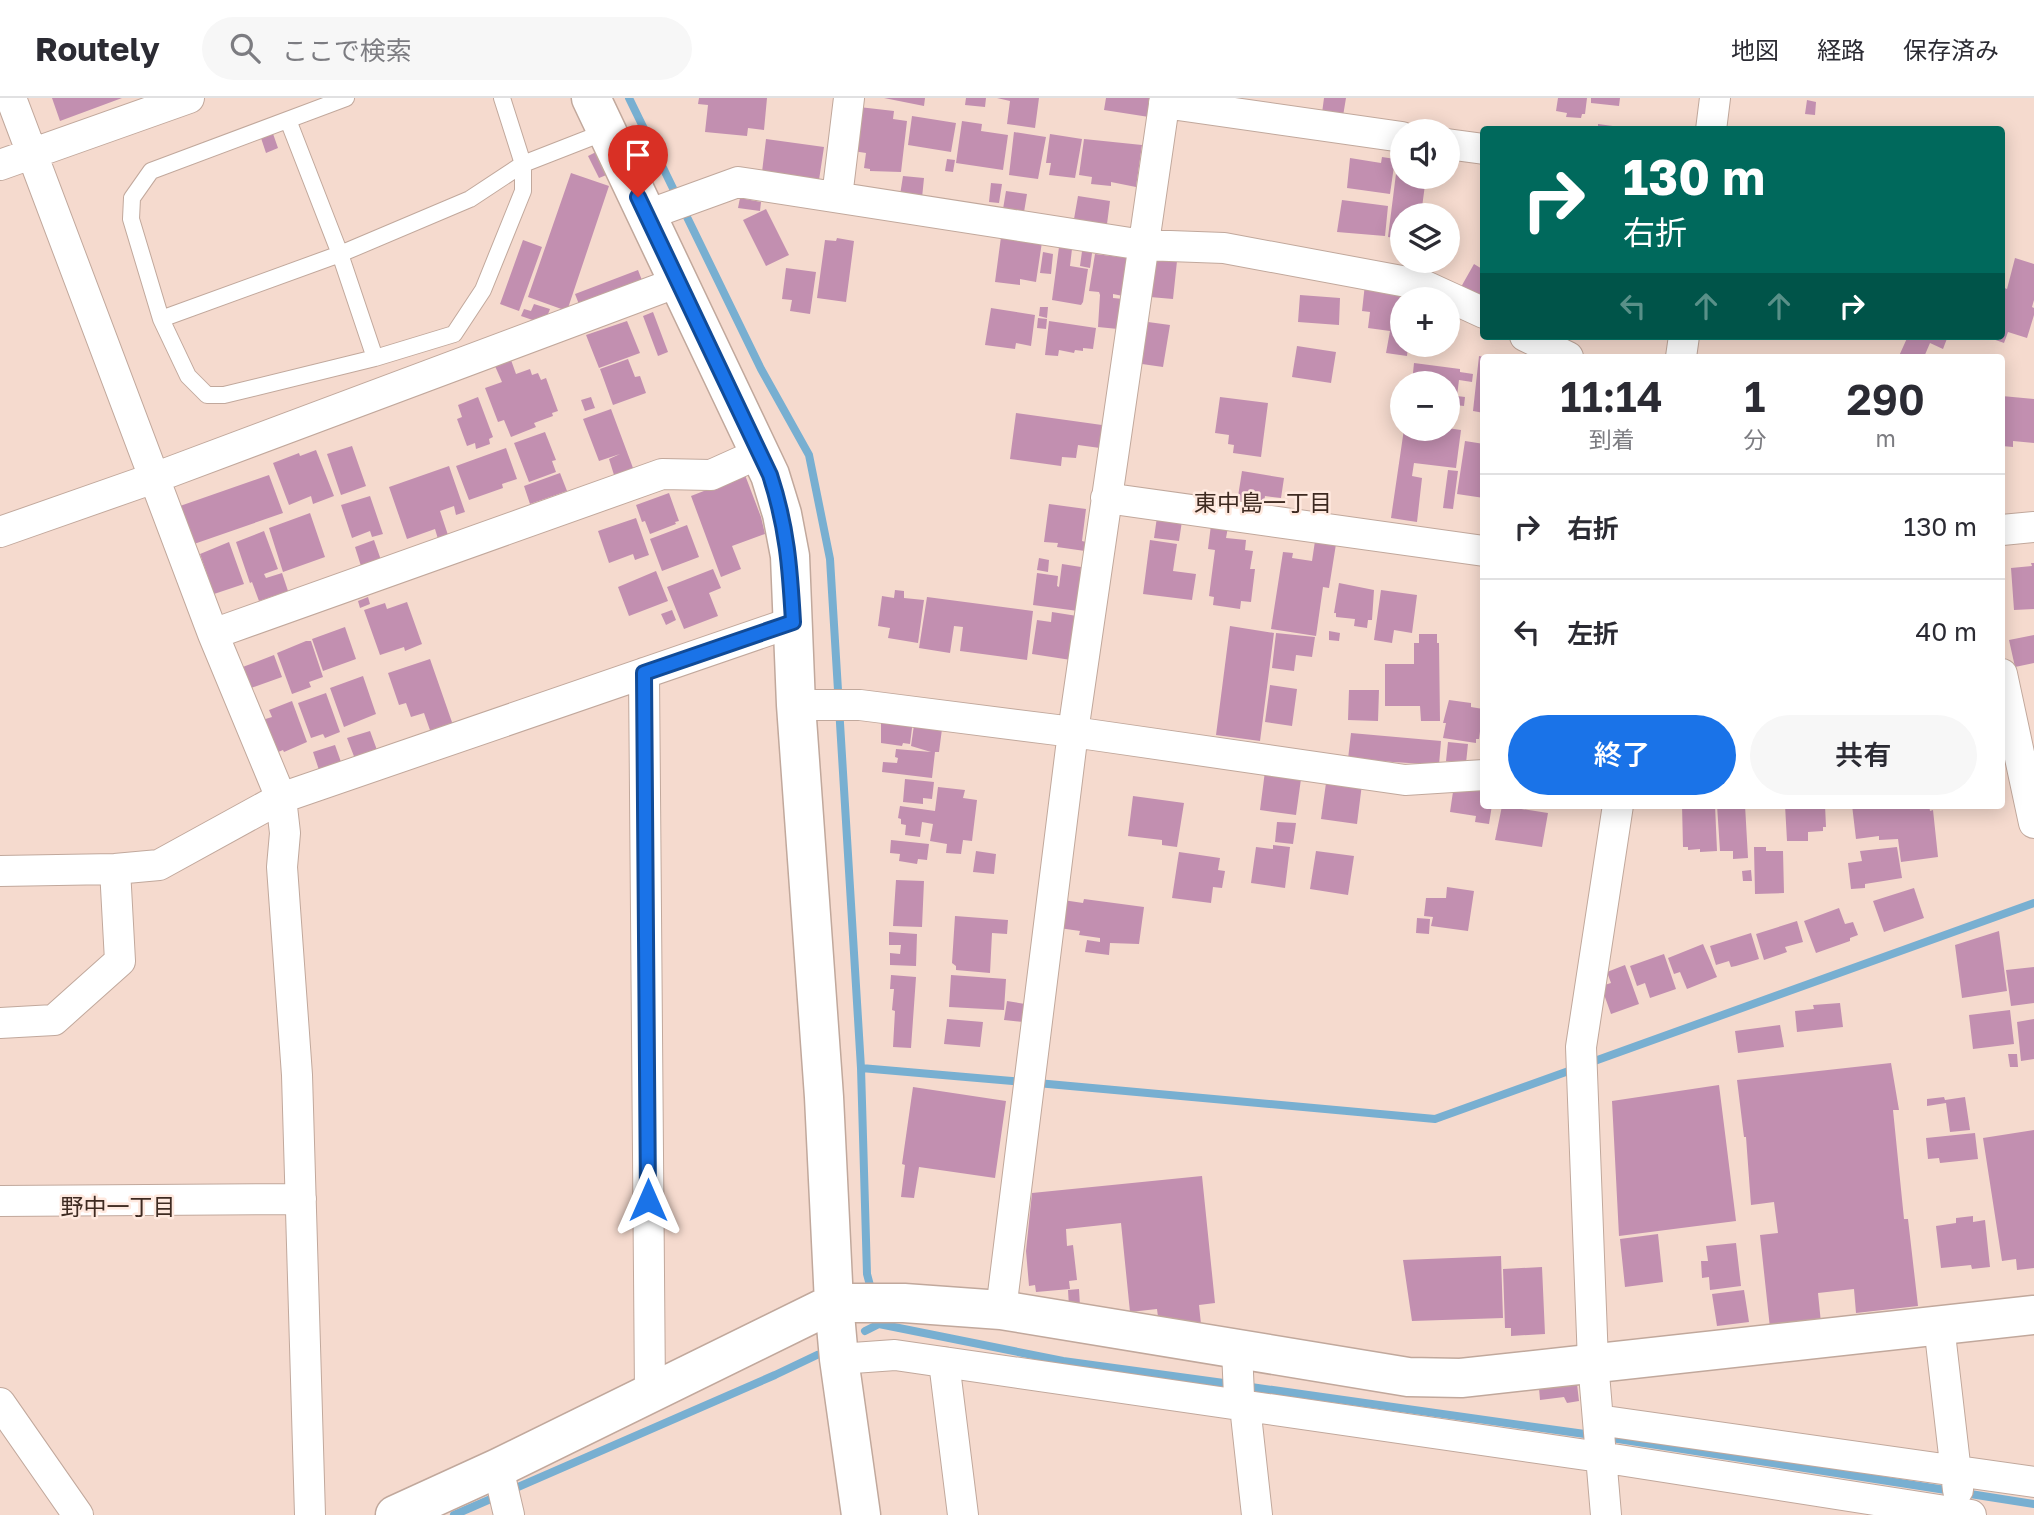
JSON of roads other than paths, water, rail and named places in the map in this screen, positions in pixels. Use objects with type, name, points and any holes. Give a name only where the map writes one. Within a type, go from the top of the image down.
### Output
[{"type":"street","points":[[11,98],[214,634],[281,797],[285,832],[282,867],[297,1074],[310,1515]]},
{"type":"street","points":[[0,164],[189,98]]},
{"type":"street","points":[[591,98],[606,132],[655,212],[678,282],[770,475],[782,514],[790,556],[793,622],[809,705],[824,1097],[845,1303],[839,1359],[861,1515]]},
{"type":"street","points":[[837,197],[849,98]]},
{"type":"street","points":[[1712,126],[1716,98]]},
{"type":"street","points":[[1001,1310],[1073,732],[1164,100],[1390,135]]},
{"type":"street","points":[[1460,146],[1480,148]]},
{"type":"street","points":[[655,212],[738,182],[1143,245],[1224,248],[1423,285],[1480,311]]},
{"type":"street","points":[[0,532],[154,478],[678,282]]},
{"type":"street","points":[[1533,340],[1562,354]]},
{"type":"street","points":[[214,634],[662,474],[711,475],[760,453]]},
{"type":"street","points":[[1106,498],[1480,550]]},
{"type":"street","points":[[2005,530],[2034,527]]},
{"type":"street","points":[[0,871],[115,869],[159,864],[281,797],[793,622]]},
{"type":"street","points":[[644,673],[650,1394]]},
{"type":"street","points":[[2005,703],[2011,760],[2034,823]]},
{"type":"street","points":[[809,705],[857,705],[1073,732],[1405,780],[1480,775]]},
{"type":"street","points":[[1606,1515],[1593,1363],[1581,1047],[1617,809]]},
{"type":"street","points":[[0,1023],[54,1020],[120,961],[115,869]]},
{"type":"street","points":[[0,1201],[301,1199]]},
{"type":"street","points":[[395,1515],[504,1491],[650,1394],[845,1303],[904,1303],[1001,1310],[1237,1358],[1408,1377],[1461,1378],[2034,1314]]},
{"type":"street","points":[[1938,1325],[1960,1499]]},
{"type":"street","points":[[839,1359],[895,1355],[1242,1401],[1599,1437],[1960,1499],[2034,1482]]},
{"type":"street","points":[[1237,1358],[1257,1515]]},
{"type":"street","points":[[944,1362],[963,1515]]},
{"type":"street","points":[[0,1402],[78,1515]]},
{"type":"street","points":[[1599,1437],[1960,1499]]},
{"type":"lane","points":[[346,98],[151,171],[132,198],[131,219],[162,319],[188,376],[207,394],[224,394],[375,358],[454,334],[483,290],[523,191],[523,164],[502,98]]},
{"type":"lane","points":[[288,120],[340,254],[375,358]]},
{"type":"lane","points":[[162,319],[340,254],[470,199],[523,164],[606,132]]},
{"type":"waterway","points":[[629,98],[761,369],[809,455],[830,559],[861,1068],[867,1274],[872,1293]]},
{"type":"waterway","points":[[1589,1063],[2034,903]]},
{"type":"waterway","points":[[861,1068],[1024,1082]]},
{"type":"waterway","points":[[1037,1083],[1435,1119],[1577,1068]]},
{"type":"waterway","points":[[865,1331],[879,1324],[1063,1361],[1231,1384]]},
{"type":"waterway","points":[[454,1515],[817,1355]]},
{"type":"waterway","points":[[1244,1386],[1592,1435]]},
{"type":"waterway","points":[[1605,1437],[1952,1491]]},
{"type":"waterway","points":[[1964,1493],[2034,1504]]},
{"type":"district","name":"東中島一丁目","points":[[1263,503]]},
{"type":"district","name":"野中一丁目","points":[[118,1207]]}]
